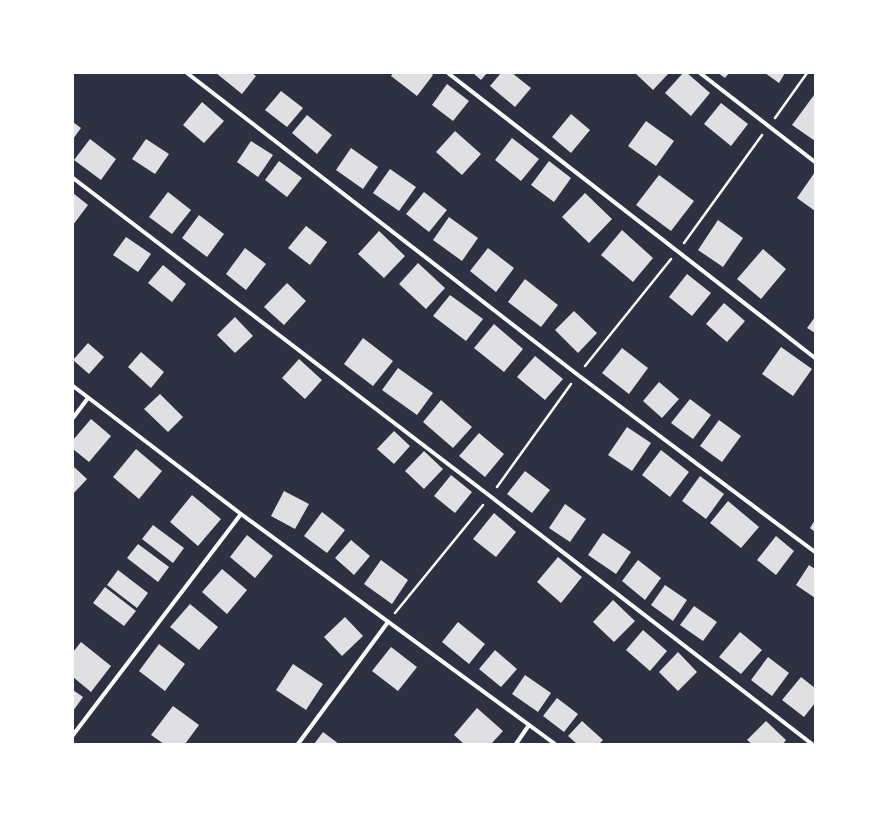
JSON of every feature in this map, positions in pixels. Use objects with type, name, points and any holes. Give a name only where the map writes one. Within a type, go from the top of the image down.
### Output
[{"type":"street","points":[[187,73],[578,375],[815,552]]},
{"type":"street","points":[[448,73],[815,358]]},
{"type":"street","points":[[700,73],[815,162]]},
{"type":"street","points":[[73,178],[812,744]]},
{"type":"street","points":[[73,386],[241,514],[555,744]]},
{"type":"street","points":[[73,418],[88,398]]},
{"type":"street","points":[[73,735],[241,514]]},
{"type":"street","points":[[298,744],[388,622]]},
{"type":"street","points":[[516,744],[529,725]]},
{"type":"path","points":[[388,622],[490,496],[578,375],[677,252],[807,73]]},
{"type":"building","points":[[216,73],[252,73],[256,76],[242,94]]},
{"type":"building","points":[[393,73],[431,73],[433,75],[417,96],[391,76]]},
{"type":"building","points":[[473,73],[487,73],[481,80]]},
{"type":"building","points":[[501,73],[512,73],[531,88],[515,107],[490,86]]},
{"type":"building","points":[[635,73],[669,73],[653,90]]},
{"type":"building","points":[[683,73],[687,73],[710,93],[691,116],[665,93]]},
{"type":"building","points":[[718,73],[729,73],[725,78]]},
{"type":"building","points":[[765,73],[785,73],[779,83]]},
{"type":"building","points":[[447,84],[469,101],[453,121],[432,105]]},
{"type":"building","points":[[281,91],[303,108],[287,127],[265,110]]},
{"type":"building","points":[[814,95],[815,96],[815,141],[792,125]]},
{"type":"building","points":[[202,102],[224,121],[204,143],[183,125]]},
{"type":"building","points":[[721,103],[748,124],[731,146],[704,124]]},
{"type":"building","points":[[571,114],[590,130],[571,153],[552,137]]},
{"type":"building","points":[[307,115],[332,135],[317,154],[292,133]]},
{"type":"building","points":[[646,121],[674,141],[656,166],[628,146]]},
{"type":"building","points":[[73,122],[81,128],[73,139]]},
{"type":"building","points":[[455,131],[481,154],[462,175],[436,152]]},
{"type":"building","points":[[512,138],[539,159],[521,181],[495,160]]},
{"type":"building","points":[[90,139],[116,159],[101,180],[74,160]]},
{"type":"building","points":[[146,139],[169,154],[155,174],[132,159]]},
{"type":"building","points":[[251,141],[273,155],[258,177],[237,162]]},
{"type":"building","points":[[351,148],[378,167],[363,189],[336,170]]},
{"type":"building","points":[[279,161],[302,178],[287,197],[265,180]]},
{"type":"building","points":[[549,161],[571,178],[554,202],[531,185]]},
{"type":"building","points":[[390,169],[416,187],[399,211],[373,193]]},
{"type":"building","points":[[815,172],[815,211],[797,198]]},
{"type":"building","points":[[659,175],[694,201],[671,231],[636,205]]},
{"type":"building","points":[[168,192],[191,210],[172,234],[149,217]]},
{"type":"building","points":[[424,192],[447,210],[429,232],[406,214]]},
{"type":"building","points":[[73,193],[88,205],[73,225]]},
{"type":"building","points":[[585,193],[612,219],[589,243],[562,217]]},
{"type":"building","points":[[199,215],[224,234],[207,257],[182,238]]},
{"type":"building","points":[[449,217],[478,238],[462,261],[433,240]]},
{"type":"building","points":[[718,220],[743,238],[723,267],[698,250]]},
{"type":"building","points":[[306,226],[327,242],[310,265],[288,248]]},
{"type":"building","points":[[622,230],[653,258],[633,282],[601,255]]},
{"type":"building","points":[[379,231],[405,256],[384,278],[358,254]]},
{"type":"building","points":[[126,237],[151,254],[138,272],[113,255]]},
{"type":"building","points":[[245,248],[266,264],[246,290],[226,274]]},
{"type":"building","points":[[488,248],[514,268],[496,292],[470,271]]},
{"type":"building","points":[[763,249],[786,269],[761,299],[737,279]]},
{"type":"building","points":[[418,263],[445,288],[426,309],[399,284]]},
{"type":"building","points":[[163,265],[186,284],[172,302],[148,283]]},
{"type":"building","points":[[687,274],[711,293],[692,316],[669,297]]},
{"type":"building","points":[[525,279],[558,305],[541,327],[508,302]]},
{"type":"building","points":[[287,283],[306,301],[284,325],[264,307]]},
{"type":"building","points":[[450,295],[483,319],[466,341],[433,316]]},
{"type":"building","points":[[724,303],[745,321],[727,342],[706,324]]},
{"type":"building","points":[[574,311],[597,333],[578,353],[555,330]]},
{"type":"building","points":[[235,317],[253,336],[235,353],[217,335]]},
{"type":"building","points":[[815,317],[815,333],[807,328]]},
{"type":"building","points":[[494,324],[523,349],[504,372],[474,348]]},
{"type":"building","points":[[363,338],[393,361],[373,386],[344,364]]},
{"type":"building","points":[[88,343],[104,357],[89,374],[73,360]]},
{"type":"building","points":[[781,347],[812,369],[793,396],[762,374]]},
{"type":"building","points":[[622,348],[648,368],[629,394],[602,373]]},
{"type":"building","points":[[141,352],[164,372],[151,388],[128,367]]},
{"type":"building","points":[[535,356],[563,379],[545,400],[517,377]]},
{"type":"building","points":[[299,359],[322,380],[305,399],[282,378]]},
{"type":"building","points":[[398,368],[433,393],[417,415],[382,390]]},
{"type":"building","points":[[659,382],[679,399],[662,418],[643,401]]},
{"type":"building","points":[[160,394],[183,417],[168,432],[144,409]]},
{"type":"building","points":[[690,399],[711,415],[693,439],[671,423]]},
{"type":"building","points":[[441,400],[472,427],[453,448],[423,422]]},
{"type":"building","points":[[91,419],[111,436],[89,462],[73,449],[73,440]]},
{"type":"building","points":[[719,420],[741,436],[722,462],[700,446]]},
{"type":"building","points":[[627,427],[651,443],[632,471],[608,455]]},
{"type":"building","points":[[394,431],[410,446],[394,464],[377,449]]},
{"type":"building","points":[[479,433],[504,454],[485,477],[459,456]]},
{"type":"building","points":[[136,449],[162,471],[139,499],[113,477]]},
{"type":"building","points":[[661,450],[689,472],[670,497],[642,475]]},
{"type":"building","points":[[424,451],[443,469],[424,489],[405,471]]},
{"type":"building","points":[[73,466],[87,479],[73,494]]},
{"type":"building","points":[[525,471],[550,490],[532,513],[507,494]]},
{"type":"building","points":[[451,475],[472,492],[455,513],[434,496]]},
{"type":"building","points":[[700,476],[724,494],[706,519],[682,501]]},
{"type":"building","points":[[284,491],[309,504],[295,529],[271,516]]},
{"type":"building","points":[[192,495],[221,519],[198,546],[170,522]]},
{"type":"building","points":[[728,501],[759,527],[741,548],[710,523]]},
{"type":"building","points":[[565,504],[586,519],[570,542],[549,528]]},
{"type":"building","points":[[322,512],[345,530],[327,553],[304,536]]},
{"type":"building","points":[[494,513],[516,532],[496,557],[473,539]]},
{"type":"building","points":[[815,520],[815,532],[810,528]]},
{"type":"building","points":[[153,525],[184,548],[173,563],[142,539]]},
{"type":"building","points":[[603,533],[631,552],[616,574],[588,555]]},
{"type":"building","points":[[247,535],[273,556],[255,578],[230,557]]},
{"type":"building","points":[[776,536],[794,551],[776,575],[757,560]]},
{"type":"building","points":[[351,540],[370,556],[354,575],[335,558]]},
{"type":"building","points":[[138,544],[169,567],[158,582],[127,558]]},
{"type":"building","points":[[558,557],[582,577],[561,603],[537,582]]},
{"type":"building","points":[[381,560],[408,580],[392,604],[364,584]]},
{"type":"building","points":[[638,560],[661,578],[645,600],[622,581]]},
{"type":"building","points":[[809,565],[815,569],[815,598],[796,585]]},
{"type":"building","points":[[222,569],[247,590],[227,614],[202,592]]},
{"type":"building","points":[[118,570],[148,593],[137,608],[107,585]]},
{"type":"building","points":[[665,585],[687,600],[673,621],[651,605]]},
{"type":"building","points":[[105,587],[136,611],[124,626],[93,603]]},
{"type":"building","points":[[613,600],[635,621],[614,642],[593,622]]},
{"type":"building","points":[[190,604],[218,627],[199,650],[170,627]]},
{"type":"building","points":[[694,606],[717,622],[703,641],[680,625]]},
{"type":"building","points":[[345,617],[363,636],[342,656],[324,637]]},
{"type":"building","points":[[458,622],[485,644],[469,664],[442,642]]},
{"type":"building","points":[[643,630],[667,651],[650,671],[626,650]]},
{"type":"building","points":[[740,632],[762,650],[741,674],[719,657]]},
{"type":"building","points":[[81,642],[111,666],[91,692],[73,677],[73,652]]},
{"type":"building","points":[[159,644],[185,664],[165,691],[139,671]]},
{"type":"building","points":[[391,647],[417,667],[398,691],[372,671]]},
{"type":"building","points":[[495,650],[517,669],[501,687],[479,669]]},
{"type":"building","points":[[678,652],[697,672],[678,691],[659,672]]},
{"type":"building","points":[[768,657],[789,673],[772,696],[751,680]]},
{"type":"building","points":[[293,664],[323,684],[306,710],[276,690]]},
{"type":"building","points":[[525,675],[551,693],[538,712],[512,694]]},
{"type":"building","points":[[801,677],[815,688],[815,703],[804,717],[782,700]]},
{"type":"building","points":[[73,690],[83,697],[73,711]]},
{"type":"building","points":[[557,698],[578,714],[564,732],[543,716]]},
{"type":"building","points":[[173,706],[199,725],[185,744],[164,744],[151,735]]},
{"type":"building","points":[[477,708],[503,731],[491,744],[464,744],[454,735]]},
{"type":"building","points":[[582,721],[603,740],[599,744],[577,744],[568,736]]},
{"type":"building","points":[[766,721],[786,740],[783,744],[752,744],[747,740]]},
{"type":"building","points":[[323,732],[339,744],[314,744]]}]
